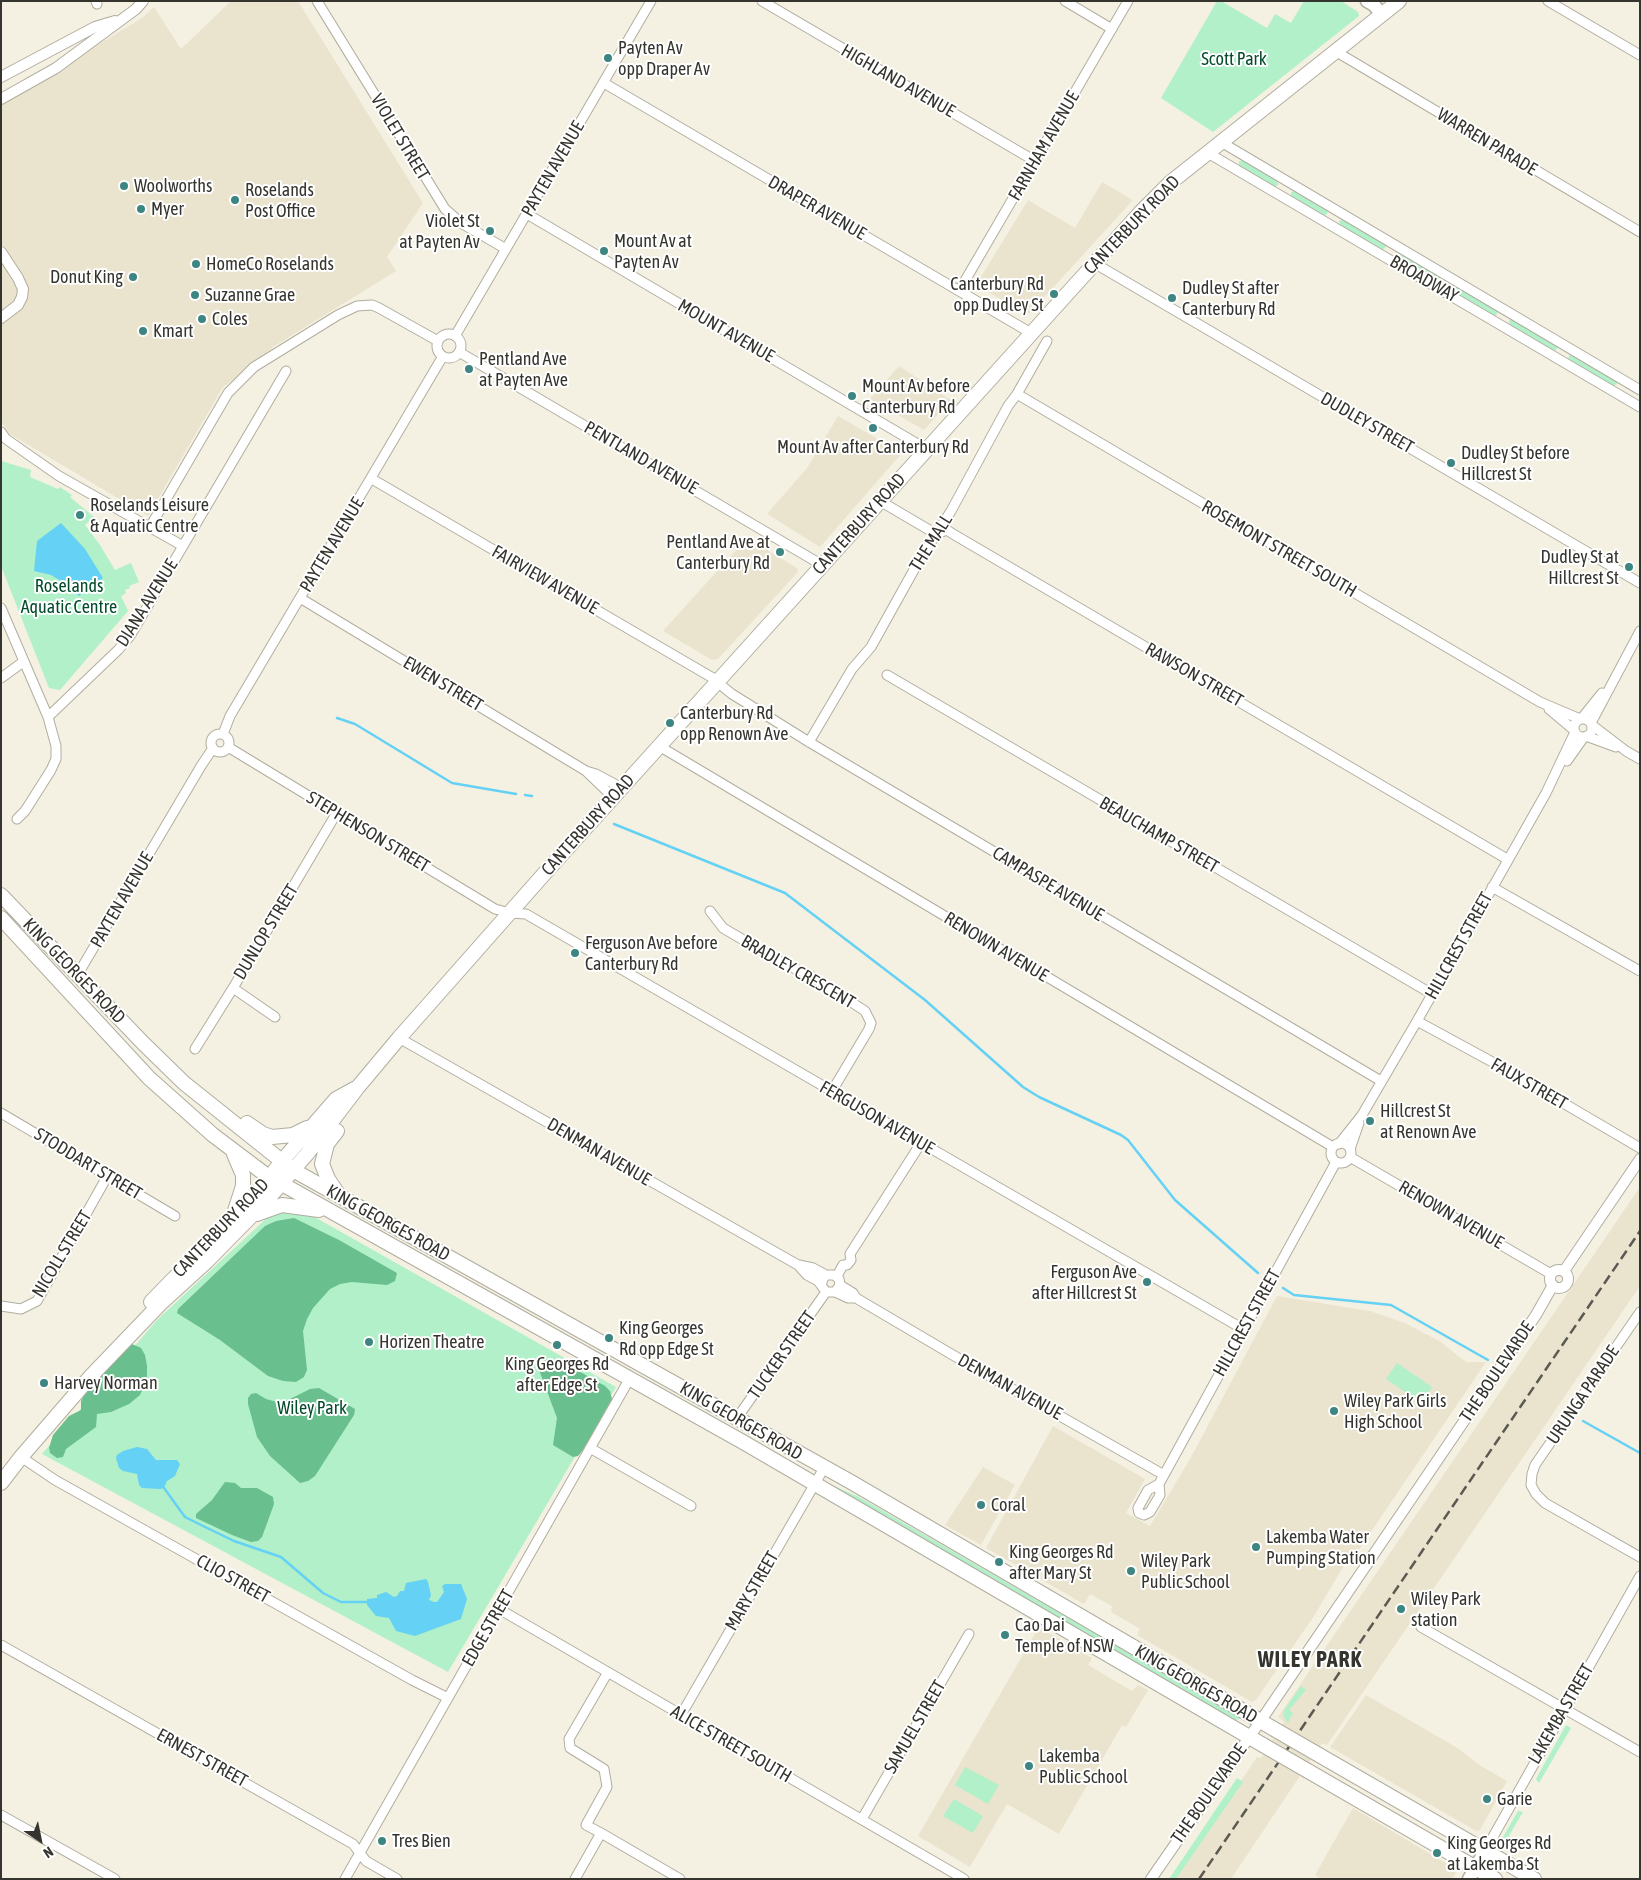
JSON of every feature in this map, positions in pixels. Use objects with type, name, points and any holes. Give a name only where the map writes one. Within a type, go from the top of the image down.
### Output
[{"type":"highway","name":"CANTERBURY ROAD","points":[[91,1376],[127,1327],[171,1280],[233,1219],[276,1181],[293,1170],[399,1038],[617,792],[1154,197],[1399,1]]},
{"type":"highway","name":"KING GEORGES ROAD","points":[[1,895],[142,1043],[184,1084],[293,1170],[737,1418],[1534,1879]]},
{"type":"highway","name":"KING GEORGES ROAD","points":[[1,918],[149,1078],[231,1149],[276,1181],[815,1483],[1308,1771],[1472,1873],[1495,1879]]},
{"type":"highway","name":"CANTERBURY ROAD","points":[[1,1483],[91,1376],[162,1302],[252,1216],[276,1181],[282,1161],[336,1098],[358,1087]]},
{"type":"highway","points":[[340,1196],[328,1179],[322,1164],[324,1151],[326,1144],[338,1130],[358,1087]]},
{"type":"highway","points":[[210,1105],[272,1137],[293,1135],[312,1126]]},
{"type":"highway","points":[[231,1149],[243,1175],[241,1196],[235,1206],[233,1219]]},
{"type":"highway","points":[[252,1216],[269,1208],[282,1205],[330,1212]]},
{"type":"main road","points":[[1367,1],[1374,5],[1382,15]]},
{"type":"main road","name":"LAKEMBA STREET","points":[[1472,1873],[1485,1851]]},
{"type":"street","points":[[1,99],[56,68],[143,1]]},
{"type":"street","name":"VIOLET STREET","points":[[317,1],[445,209],[461,223],[506,249]]},
{"type":"street","name":"PAYTEN AVENUE","points":[[455,336],[651,1]]},
{"type":"street","name":"HIGHLAND AVENUE","points":[[762,1],[1035,161]]},
{"type":"street","points":[[1065,1],[1112,29]]},
{"type":"street","name":"FARNHAM AVENUE","points":[[959,291],[1128,1]]},
{"type":"street","points":[[1548,1],[1640,55]]},
{"type":"street","points":[[1,76],[95,27],[121,19]]},
{"type":"street","name":"WARREN PARADE","points":[[1335,52],[1640,232]]},
{"type":"street","name":"DRAPER AVENUE","points":[[604,83],[1031,333]]},
{"type":"street","name":"BROADWAY","points":[[1221,142],[1640,390]]},
{"type":"street","name":"BROADWAY","points":[[1208,153],[1640,406]]},
{"type":"street","name":"MOUNT AVENUE","points":[[527,214],[926,448]]},
{"type":"street","points":[[1,252],[23,289],[18,305],[1,318]]},
{"type":"street","name":"DUDLEY STREET","points":[[1094,262],[1640,583]]},
{"type":"street","points":[[150,527],[228,393],[254,366],[357,306],[372,305],[438,341]]},
{"type":"street","points":[[447,334],[455,336],[460,345],[459,352],[450,358],[443,356],[437,348],[438,341],[447,334]]},
{"type":"street","name":"THE MALL","points":[[809,742],[852,669],[871,646],[1047,341]]},
{"type":"street","name":"PENTLAND AVENUE","points":[[459,352],[822,565]]},
{"type":"street","name":"PAYTEN AVENUE","points":[[223,734],[230,716],[372,479],[443,356]]},
{"type":"street","name":"DIANA AVENUE","points":[[48,717],[118,650],[130,636],[286,371]]},
{"type":"street","name":"ROSEMONT STREET SOUTH","points":[[1017,394],[1540,702],[1586,721],[1626,751],[1640,759]]},
{"type":"street","points":[[1,432],[6,439],[58,476],[183,546]]},
{"type":"street","name":"FAIRVIEW AVENUE","points":[[372,479],[717,682]]},
{"type":"street","name":"RAWSON STREET","points":[[880,501],[936,534],[947,530],[1507,859]]},
{"type":"street","name":"EWEN STREET","points":[[300,598],[586,771],[617,792]]},
{"type":"street","points":[[1,608],[48,717],[56,746],[56,759],[51,770],[25,811],[17,819]]},
{"type":"street","points":[[1586,721],[1617,673],[1640,631]]},
{"type":"street","points":[[1,678],[23,662]]},
{"type":"street","name":"BEAUCHAMP STREET","points":[[887,675],[1432,994]]},
{"type":"street","name":"CAMPASPE AVENUE","points":[[717,682],[732,694],[809,742],[1381,1081]]},
{"type":"street","name":"ROSEMONT STREET SOUTH","points":[[1540,702],[1580,736],[1585,736],[1626,751]]},
{"type":"street","name":"HILLCREST STREET","points":[[1336,1146],[1362,1115],[1556,776],[1585,736],[1591,732],[1586,721],[1574,724],[1575,731],[1556,776]]},
{"type":"street","points":[[217,734],[223,734],[228,738],[228,747],[221,752],[213,748],[212,739],[217,734]]},
{"type":"street","name":"RENOWN AVENUE","points":[[659,746],[1336,1146]]},
{"type":"street","name":"STEPHENSON STREET","points":[[228,747],[495,909],[510,913]]},
{"type":"street","name":"PAYTEN AVENUE","points":[[78,974],[213,748]]},
{"type":"street","name":"EWEN STREET","points":[[586,771],[596,774],[617,792]]},
{"type":"street","name":"DUNLOP STREET","points":[[195,1049],[336,814]]},
{"type":"street","points":[[1492,887],[1640,970]]},
{"type":"street","name":"BRADLEY CRESCENT","points":[[710,911],[723,928],[786,965],[808,974],[865,1011],[871,1023],[869,1029],[832,1091]]},
{"type":"street","name":"FERGUSON AVENUE","points":[[510,913],[526,914],[921,1143],[1171,1285],[1243,1329]]},
{"type":"street","points":[[233,988],[275,1016]]},
{"type":"street","name":"FAUX STREET","points":[[1416,1021],[1515,1075],[1640,1148]]},
{"type":"street","name":"DENMAN AVENUE","points":[[399,1038],[798,1265],[808,1275],[818,1281],[832,1286]]},
{"type":"street","name":"STODDART STREET","points":[[1,1113],[175,1216]]},
{"type":"street","name":"HILLCREST STREET","points":[[1350,1153],[1362,1115]]},
{"type":"street","name":"TUCKER STREET","points":[[737,1418],[832,1286],[843,1266],[847,1265],[851,1260],[850,1254],[921,1143]]},
{"type":"street","points":[[1345,1145],[1350,1153],[1342,1163],[1336,1162],[1332,1157],[1336,1146],[1345,1145]]},
{"type":"street","name":"RENOWN AVENUE","points":[[1350,1153],[1551,1274]]},
{"type":"street","points":[[1564,1271],[1640,1160]]},
{"type":"street","name":"HILLCREST STREET","points":[[1159,1484],[1336,1162]]},
{"type":"street","name":"NICOLL STREET","points":[[1,1306],[21,1309],[37,1300],[108,1175]]},
{"type":"street","name":"DENMAN AVENUE","points":[[798,1265],[813,1268],[826,1275],[822,1279],[848,1298],[856,1298],[1164,1475]]},
{"type":"street","points":[[1558,1270],[1564,1271],[1567,1276],[1566,1284],[1559,1287],[1553,1286],[1550,1279],[1551,1274],[1558,1270]]},
{"type":"street","name":"THE BOULEVARDE","points":[[1151,1879],[1536,1315],[1553,1286]]},
{"type":"street","name":"URUNGA PARADE","points":[[1640,1312],[1535,1466],[1531,1480],[1532,1489],[1545,1502],[1640,1557]]},
{"type":"street","name":"EDGE STREET","points":[[345,1879],[630,1378]]},
{"type":"street","points":[[590,1448],[691,1506]]},
{"type":"street","name":"CLIO STREET","points":[[21,1457],[55,1480],[412,1680],[448,1698]]},
{"type":"street","name":"MARY STREET","points":[[681,1715],[824,1468]]},
{"type":"street","name":"LAKEMBA STREET","points":[[1485,1851],[1640,1576]]},
{"type":"street","name":"ALICE STREET SOUTH","points":[[499,1609],[964,1879]]},
{"type":"street","points":[[1421,1627],[1640,1752]]},
{"type":"street","name":"SAMUEL STREET","points":[[862,1819],[969,1634]]},
{"type":"street","name":"ERNEST STREET","points":[[1,1645],[353,1844],[366,1861],[397,1879]]},
{"type":"street","points":[[608,1672],[569,1739],[570,1748],[604,1769],[607,1787],[586,1825],[680,1879]]},
{"type":"street","points":[[1,1815],[115,1879]]},
{"type":"street","points":[[575,1879],[601,1833]]},
{"type":"shaded area","name":"HomeCo Roselands","points":[[231,1],[298,1],[423,203],[387,257],[396,271],[273,347],[250,363],[251,368],[223,387],[148,516],[10,434],[1,421],[1,103],[142,18],[154,7],[181,49]]},
{"type":"shaded area","points":[[1102,182],[1133,200],[1030,313],[1026,314],[976,285],[1028,200],[1075,228]]},
{"type":"shaded area","points":[[899,366],[951,400],[924,430],[870,399]]},
{"type":"shaded area","points":[[838,416],[902,453],[820,547],[767,514],[807,468]]},
{"type":"shaded area","points":[[747,538],[797,568],[798,572],[718,659],[712,660],[663,631]]},
{"type":"shaded area","points":[[1640,1187],[1640,1286],[1327,1745],[1322,1743],[1231,1879],[1176,1879],[1257,1757],[1261,1758],[1284,1722],[1278,1717]]},
{"type":"shaded area","points":[[1277,1296],[1370,1311],[1405,1323],[1441,1342],[1457,1356],[1469,1363],[1486,1362],[1356,1554],[1352,1552],[1314,1616],[1256,1700],[1252,1702],[1137,1635],[1140,1629],[1111,1612],[1112,1606],[1090,1594],[1084,1604],[986,1548],[1053,1426],[1145,1479],[1126,1513],[1150,1526],[1190,1459]]},
{"type":"shaded area","name":"Coral","points":[[983,1467],[1015,1485],[981,1545],[945,1525]]},
{"type":"shaded area","name":"Lakemba Public School","points":[[1039,1627],[1092,1658],[1088,1665],[1132,1691],[1138,1685],[1148,1690],[1126,1727],[1122,1725],[1059,1834],[1007,1804],[970,1867],[918,1836]]},
{"type":"shaded area","points":[[1366,1695],[1456,1747],[1481,1766],[1507,1781],[1480,1830],[1476,1831],[1330,1747]]},
{"type":"shaded area","points":[[1353,1808],[1454,1868],[1456,1872],[1452,1879],[1322,1879],[1315,1875]]},
{"type":"green space","name":"Scott Park","points":[[1217,1],[1221,1],[1267,28],[1275,14],[1291,23],[1304,1],[1341,1],[1358,12],[1359,16],[1213,132],[1161,98]]},
{"type":"green space","points":[[1244,160],[1277,180],[1278,185],[1273,187],[1239,167],[1239,161]]},
{"type":"green space","points":[[1295,191],[1326,209],[1328,212],[1326,215],[1323,216],[1291,198],[1291,192]]},
{"type":"green space","points":[[1345,219],[1384,243],[1386,246],[1384,249],[1379,250],[1340,226],[1339,221]]},
{"type":"green space","points":[[1400,253],[1441,276],[1442,281],[1438,284],[1397,259],[1397,255]]},
{"type":"green space","points":[[1455,287],[1459,287],[1498,311],[1497,314],[1492,316],[1453,293]]},
{"type":"green space","points":[[1514,319],[1557,346],[1557,349],[1551,351],[1510,327],[1509,321]]},
{"type":"green space","points":[[1571,354],[1617,381],[1617,384],[1613,386],[1568,360]]},
{"type":"green space","name":"Roselands Aquatic Centre","points":[[1,461],[31,470],[30,477],[58,489],[60,487],[72,495],[70,497],[94,517],[85,525],[115,570],[131,563],[139,582],[129,586],[130,588],[125,590],[126,593],[121,596],[128,611],[60,690],[49,688],[1,566]]},
{"type":"green space","name":"Wiley Park","points":[[292,1210],[311,1215],[616,1387],[448,1672],[42,1454],[157,1320],[269,1216]]},
{"type":"green space","points":[[294,1218],[339,1240],[397,1273],[395,1281],[387,1285],[352,1282],[340,1284],[330,1289],[313,1308],[307,1319],[303,1331],[307,1370],[304,1377],[296,1382],[283,1381],[268,1376],[220,1340],[177,1313],[178,1309],[265,1226],[276,1221]]},
{"type":"green space","points":[[132,1344],[141,1348],[145,1355],[147,1366],[147,1380],[140,1395],[129,1404],[111,1412],[97,1414],[96,1427],[66,1449],[63,1457],[57,1458],[50,1453],[49,1448],[53,1435],[69,1416],[81,1410],[81,1401],[84,1395],[112,1363]]},
{"type":"green space","points":[[547,1359],[575,1369],[605,1386],[610,1391],[612,1399],[578,1456],[573,1457],[553,1445],[557,1418],[538,1367],[541,1362]]},
{"type":"green space","points":[[1397,1363],[1432,1387],[1421,1403],[1386,1379]]},
{"type":"green space","points":[[319,1388],[355,1409],[354,1415],[315,1476],[308,1481],[300,1483],[270,1456],[257,1437],[248,1398],[251,1394],[256,1393],[266,1399],[277,1402],[288,1400],[310,1389]]},
{"type":"green space","points":[[225,1482],[235,1483],[241,1488],[257,1488],[273,1497],[274,1504],[262,1537],[258,1541],[251,1542],[232,1535],[196,1518],[196,1514],[212,1500]]},
{"type":"green space","points":[[834,1486],[859,1497],[1241,1718],[1236,1720],[1230,1718],[833,1488]]},
{"type":"green space","points":[[1301,1686],[1306,1690],[1289,1710],[1293,1713],[1288,1723],[1283,1715],[1285,1709]]},
{"type":"green space","points":[[1566,1725],[1571,1728],[1539,1783],[1536,1779]]},
{"type":"green space","points":[[965,1767],[999,1785],[988,1804],[955,1785]]},
{"type":"green space","points":[[1237,1778],[1243,1782],[1176,1879],[1169,1879]]},
{"type":"green space","points":[[954,1799],[983,1816],[973,1833],[943,1816]]},
{"type":"green space","points":[[1518,1811],[1523,1812],[1504,1844],[1505,1849],[1499,1844]]},
{"type":"water","points":[[61,523],[85,549],[103,578],[79,596],[66,584],[51,575],[34,571],[37,541]]},
{"type":"water","points":[[137,1447],[147,1449],[156,1460],[177,1460],[180,1464],[175,1476],[167,1481],[164,1488],[142,1488],[139,1485],[137,1474],[123,1471],[119,1468],[117,1455]]},
{"type":"water","points":[[426,1579],[431,1595],[429,1600],[434,1602],[437,1602],[444,1592],[442,1586],[445,1584],[461,1584],[467,1599],[461,1619],[415,1636],[396,1631],[389,1618],[376,1616],[367,1605],[367,1599],[377,1598],[377,1595],[386,1592],[394,1597],[397,1596],[400,1591],[404,1591],[406,1583]]},
{"type":"waterway","points":[[337,718],[355,724],[452,783],[516,794]]},
{"type":"waterway","points":[[525,795],[532,796]]},
{"type":"waterway","points":[[614,824],[785,893],[925,1000],[1023,1087],[1039,1097],[1128,1140],[1175,1200],[1258,1273]]},
{"type":"waterway","points":[[1283,1288],[1294,1295],[1391,1305],[1488,1360]]},
{"type":"waterway","points":[[1583,1421],[1640,1453]]},
{"type":"waterway","points":[[164,1488],[185,1517],[234,1541],[281,1557],[323,1593],[341,1602],[367,1602]]},
{"type":"railway","points":[[1199,1879],[1640,1231]]},
{"type":"place","name":"Payten Av opp Draper Av","points":[[608,58]]},
{"type":"place","name":"Woolworths","points":[[124,186]]},
{"type":"place","name":"Roselands Post Office","points":[[235,200]]},
{"type":"place","name":"Myer","points":[[141,209]]},
{"type":"place","name":"Violet St at Payten Av","points":[[490,231]]},
{"type":"place","name":"Mount Av at Payten Av","points":[[604,251]]},
{"type":"place","name":"HomeCo Roselands","points":[[196,264]]},
{"type":"place","name":"Donut King","points":[[133,277]]},
{"type":"place","name":"Canterbury Rd opp Dudley St","points":[[1054,294]]},
{"type":"place","name":"Suzanne Grae","points":[[195,295]]},
{"type":"place","name":"Dudley St after Canterbury Rd","points":[[1172,298]]},
{"type":"place","name":"Coles","points":[[202,319]]},
{"type":"place","name":"Kmart","points":[[143,331]]},
{"type":"place","name":"Pentland Ave at Payten Ave","points":[[469,369]]},
{"type":"place","name":"Mount Av before Canterbury Rd","points":[[852,396]]},
{"type":"place","name":"Mount Av after Canterbury Rd","points":[[873,428]]},
{"type":"place","name":"Dudley St before Hillcrest St","points":[[1451,463]]},
{"type":"place","name":"Roselands Leisure & Aquatic Centre","points":[[80,515]]},
{"type":"place","name":"Pentland Ave at Canterbury Rd","points":[[780,552]]},
{"type":"place","name":"Dudley St at Hillcrest St","points":[[1629,567]]},
{"type":"place","name":"Canterbury Rd opp Renown Ave","points":[[670,723]]},
{"type":"place","name":"Ferguson Ave before Canterbury Rd","points":[[575,953]]},
{"type":"place","name":"Hillcrest St at Renown Ave","points":[[1370,1121]]},
{"type":"place","name":"Ferguson Ave after Hillcrest St","points":[[1147,1282]]},
{"type":"place","name":"King Georges Rd opp Edge St","points":[[609,1338]]},
{"type":"place","name":"Horizen Theatre","points":[[369,1342]]},
{"type":"place","name":"King Georges Rd after Edge St","points":[[557,1345]]},
{"type":"place","name":"Harvey Norman","points":[[44,1383]]},
{"type":"place","name":"Wiley Park Girls High School","points":[[1334,1411]]},
{"type":"place","name":"Coral","points":[[981,1505]]},
{"type":"place","name":"Lakemba Water Pumping Station","points":[[1256,1547]]},
{"type":"place","name":"King Georges Rd after Mary St","points":[[999,1562]]},
{"type":"place","name":"Wiley Park Public School","points":[[1131,1571]]},
{"type":"place","name":"Wiley Park station","points":[[1401,1609]]},
{"type":"place","name":"Cao Dai Temple of NSW","points":[[1005,1635]]},
{"type":"place","name":"Lakemba Public School","points":[[1029,1766]]},
{"type":"place","name":"Garie","points":[[1487,1799]]},
{"type":"place","name":"Tres Bien","points":[[382,1841]]},
{"type":"place","name":"King Georges Rd at Lakemba St","points":[[1437,1853]]},
{"type":"district","name":"WILEY PARK","points":[[1310,1660]]}]
